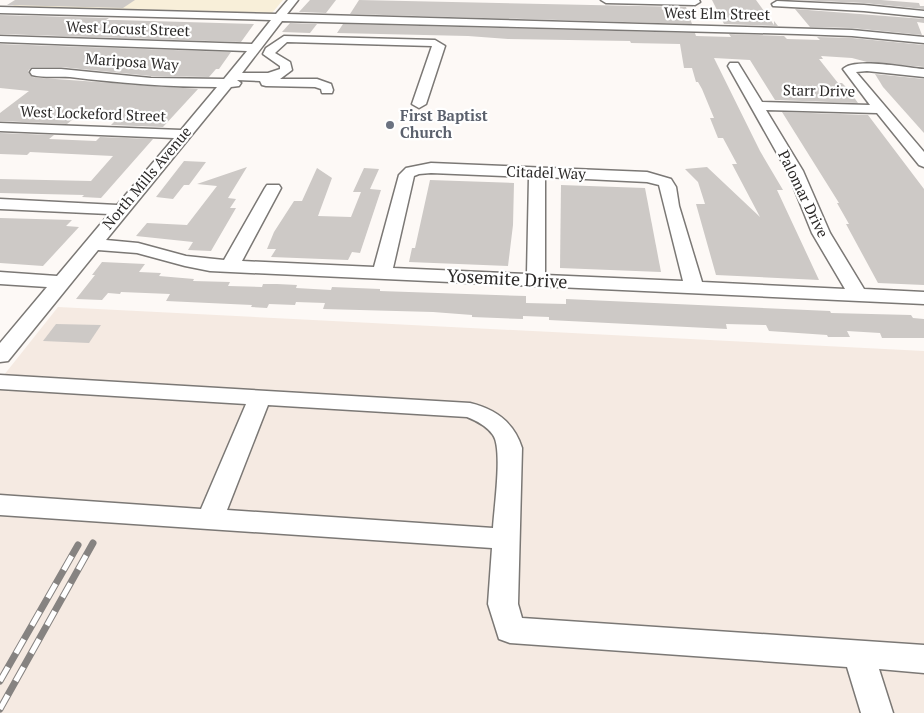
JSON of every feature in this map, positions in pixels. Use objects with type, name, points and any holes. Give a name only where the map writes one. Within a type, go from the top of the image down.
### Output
[{"type":"street","name":"North Mills Avenue","points":[[0,356],[229,80],[259,49],[278,18],[293,0]]},
{"type":"street","points":[[606,0],[698,7],[709,29]]},
{"type":"street","points":[[775,2],[924,14]]},
{"type":"street","points":[[775,2],[798,31]]},
{"type":"street","name":"West Elm Street","points":[[0,10],[798,31],[852,33],[924,40]]},
{"type":"street","points":[[40,21],[54,11]]},
{"type":"street","points":[[3,41],[25,30]]},
{"type":"street","points":[[259,49],[292,38],[435,43],[439,46],[419,104]]},
{"type":"street","name":"West Locust Street","points":[[3,41],[259,49]]},
{"type":"street","points":[[229,80],[269,77],[282,74],[286,70],[286,66],[259,49]]},
{"type":"street","name":"Palomar Drive","points":[[734,66],[795,171],[821,233],[858,295]]},
{"type":"street","points":[[924,73],[860,67],[851,67],[850,72],[924,162]]},
{"type":"street","name":"Mariposa Way","points":[[36,72],[70,72],[126,80],[229,80]]},
{"type":"street","points":[[229,80],[318,83],[327,88],[327,90]]},
{"type":"street","name":"Starr Drive","points":[[756,106],[881,109]]},
{"type":"street","name":"West Lockeford Street","points":[[0,127],[184,134]]},
{"type":"street","name":"Citadel Way","points":[[382,273],[407,175],[411,172],[424,169],[647,177],[658,179],[666,184],[694,288]]},
{"type":"street","points":[[536,280],[537,172]]},
{"type":"street","points":[[230,266],[273,188]]},
{"type":"street","points":[[0,204],[120,210]]},
{"type":"street","name":"Yosemite Drive","points":[[92,244],[138,248],[191,262],[230,266],[924,298]]},
{"type":"street","points":[[0,278],[61,282]]},
{"type":"street","points":[[0,382],[460,409],[476,412],[490,419],[504,433],[510,448],[503,604],[510,630],[924,659]]},
{"type":"street","points":[[210,519],[260,397]]},
{"type":"street","points":[[0,505],[506,539]]},
{"type":"street","points":[[859,654],[877,713]]},
{"type":"shaded area","points":[[22,0],[283,0],[272,13],[266,14],[11,7]]},
{"type":"shaded area","points":[[58,307],[924,351],[924,713],[0,713],[0,380]]},
{"type":"building","points":[[15,0],[135,0],[123,8],[7,5]]},
{"type":"building","points":[[310,0],[336,0],[326,13],[299,12]]},
{"type":"building","points":[[359,0],[686,7],[692,24],[350,14]]},
{"type":"building","points":[[712,0],[756,0],[774,25],[774,21],[778,26],[724,24]]},
{"type":"building","points":[[796,0],[881,0],[919,3],[920,6],[924,6],[924,9],[864,3]]},
{"type":"building","points":[[795,9],[924,19],[924,23],[917,22],[922,35],[852,28],[810,27]]},
{"type":"building","points":[[0,15],[254,24],[241,42],[0,34]]},
{"type":"building","points":[[290,23],[317,24],[310,33],[282,32]]},
{"type":"building","points":[[343,24],[695,33],[696,36],[731,37],[729,34],[784,36],[787,39],[820,40],[817,37],[852,38],[924,45],[924,67],[821,56],[823,59],[819,59],[838,83],[842,83],[848,89],[858,103],[775,100],[750,60],[714,58],[760,151],[783,190],[777,190],[819,280],[716,275],[696,204],[705,204],[698,182],[685,169],[707,167],[760,217],[732,164],[737,164],[723,138],[718,138],[710,118],[714,118],[702,89],[698,82],[696,82],[692,68],[684,68],[680,44],[337,33]]},
{"type":"building","points":[[0,44],[231,52],[219,69],[216,69],[209,77],[151,76],[61,67],[32,67],[28,71],[32,77],[198,89],[163,127],[111,125],[119,117],[78,115],[67,124],[0,121],[0,113],[29,91],[0,88]]},
{"type":"building","points":[[875,74],[924,79],[924,133],[883,87]]},
{"type":"building","points":[[782,112],[868,115],[924,189],[924,285],[878,283],[846,224],[849,224],[837,203],[839,203]]},
{"type":"building","points":[[0,133],[54,135],[49,139],[96,141],[100,137],[153,139],[101,198],[82,197],[84,195],[0,193],[0,179],[91,181],[113,156],[30,152],[27,155],[0,154]]},
{"type":"building","points":[[184,161],[206,162],[189,185],[184,185],[173,199],[156,197]]},
{"type":"building","points":[[247,167],[228,198],[236,199],[230,208],[236,208],[211,251],[188,250],[193,242],[136,236],[147,223],[187,225],[217,186],[197,184]]},
{"type":"building","points":[[317,168],[332,178],[318,216],[351,217],[361,192],[353,192],[364,168],[379,169],[370,189],[381,190],[360,253],[352,252],[348,260],[271,257],[276,249],[267,249],[274,232],[294,201],[302,201]]},
{"type":"building","points":[[430,180],[514,183],[513,225],[508,266],[409,262],[412,248],[415,248]]},
{"type":"building","points":[[561,185],[645,188],[661,272],[560,268]]},
{"type":"building","points":[[0,218],[72,220],[66,226],[79,227],[43,266],[0,263]]},
{"type":"building","points":[[102,262],[145,264],[139,272],[161,273],[159,276],[194,279],[193,281],[230,282],[228,286],[262,287],[263,284],[277,284],[297,285],[296,288],[331,290],[332,287],[380,289],[380,291],[526,296],[526,303],[566,304],[566,299],[830,311],[831,313],[911,315],[913,318],[924,319],[924,338],[882,338],[880,333],[847,331],[850,337],[828,337],[827,335],[769,331],[766,325],[726,324],[727,329],[549,320],[549,317],[523,316],[523,319],[472,317],[472,315],[433,312],[323,309],[325,303],[296,302],[295,305],[269,304],[267,308],[251,307],[252,305],[166,301],[170,294],[121,292],[120,294],[108,293],[102,300],[76,299],[95,275],[92,275]]},
{"type":"building","points":[[56,324],[101,325],[89,343],[43,341]]},
{"type":"railway","points":[[0,709],[93,543]]},
{"type":"railway","points":[[0,681],[78,545]]},
{"type":"place","name":"First Baptist Church","points":[[390,125]]}]
